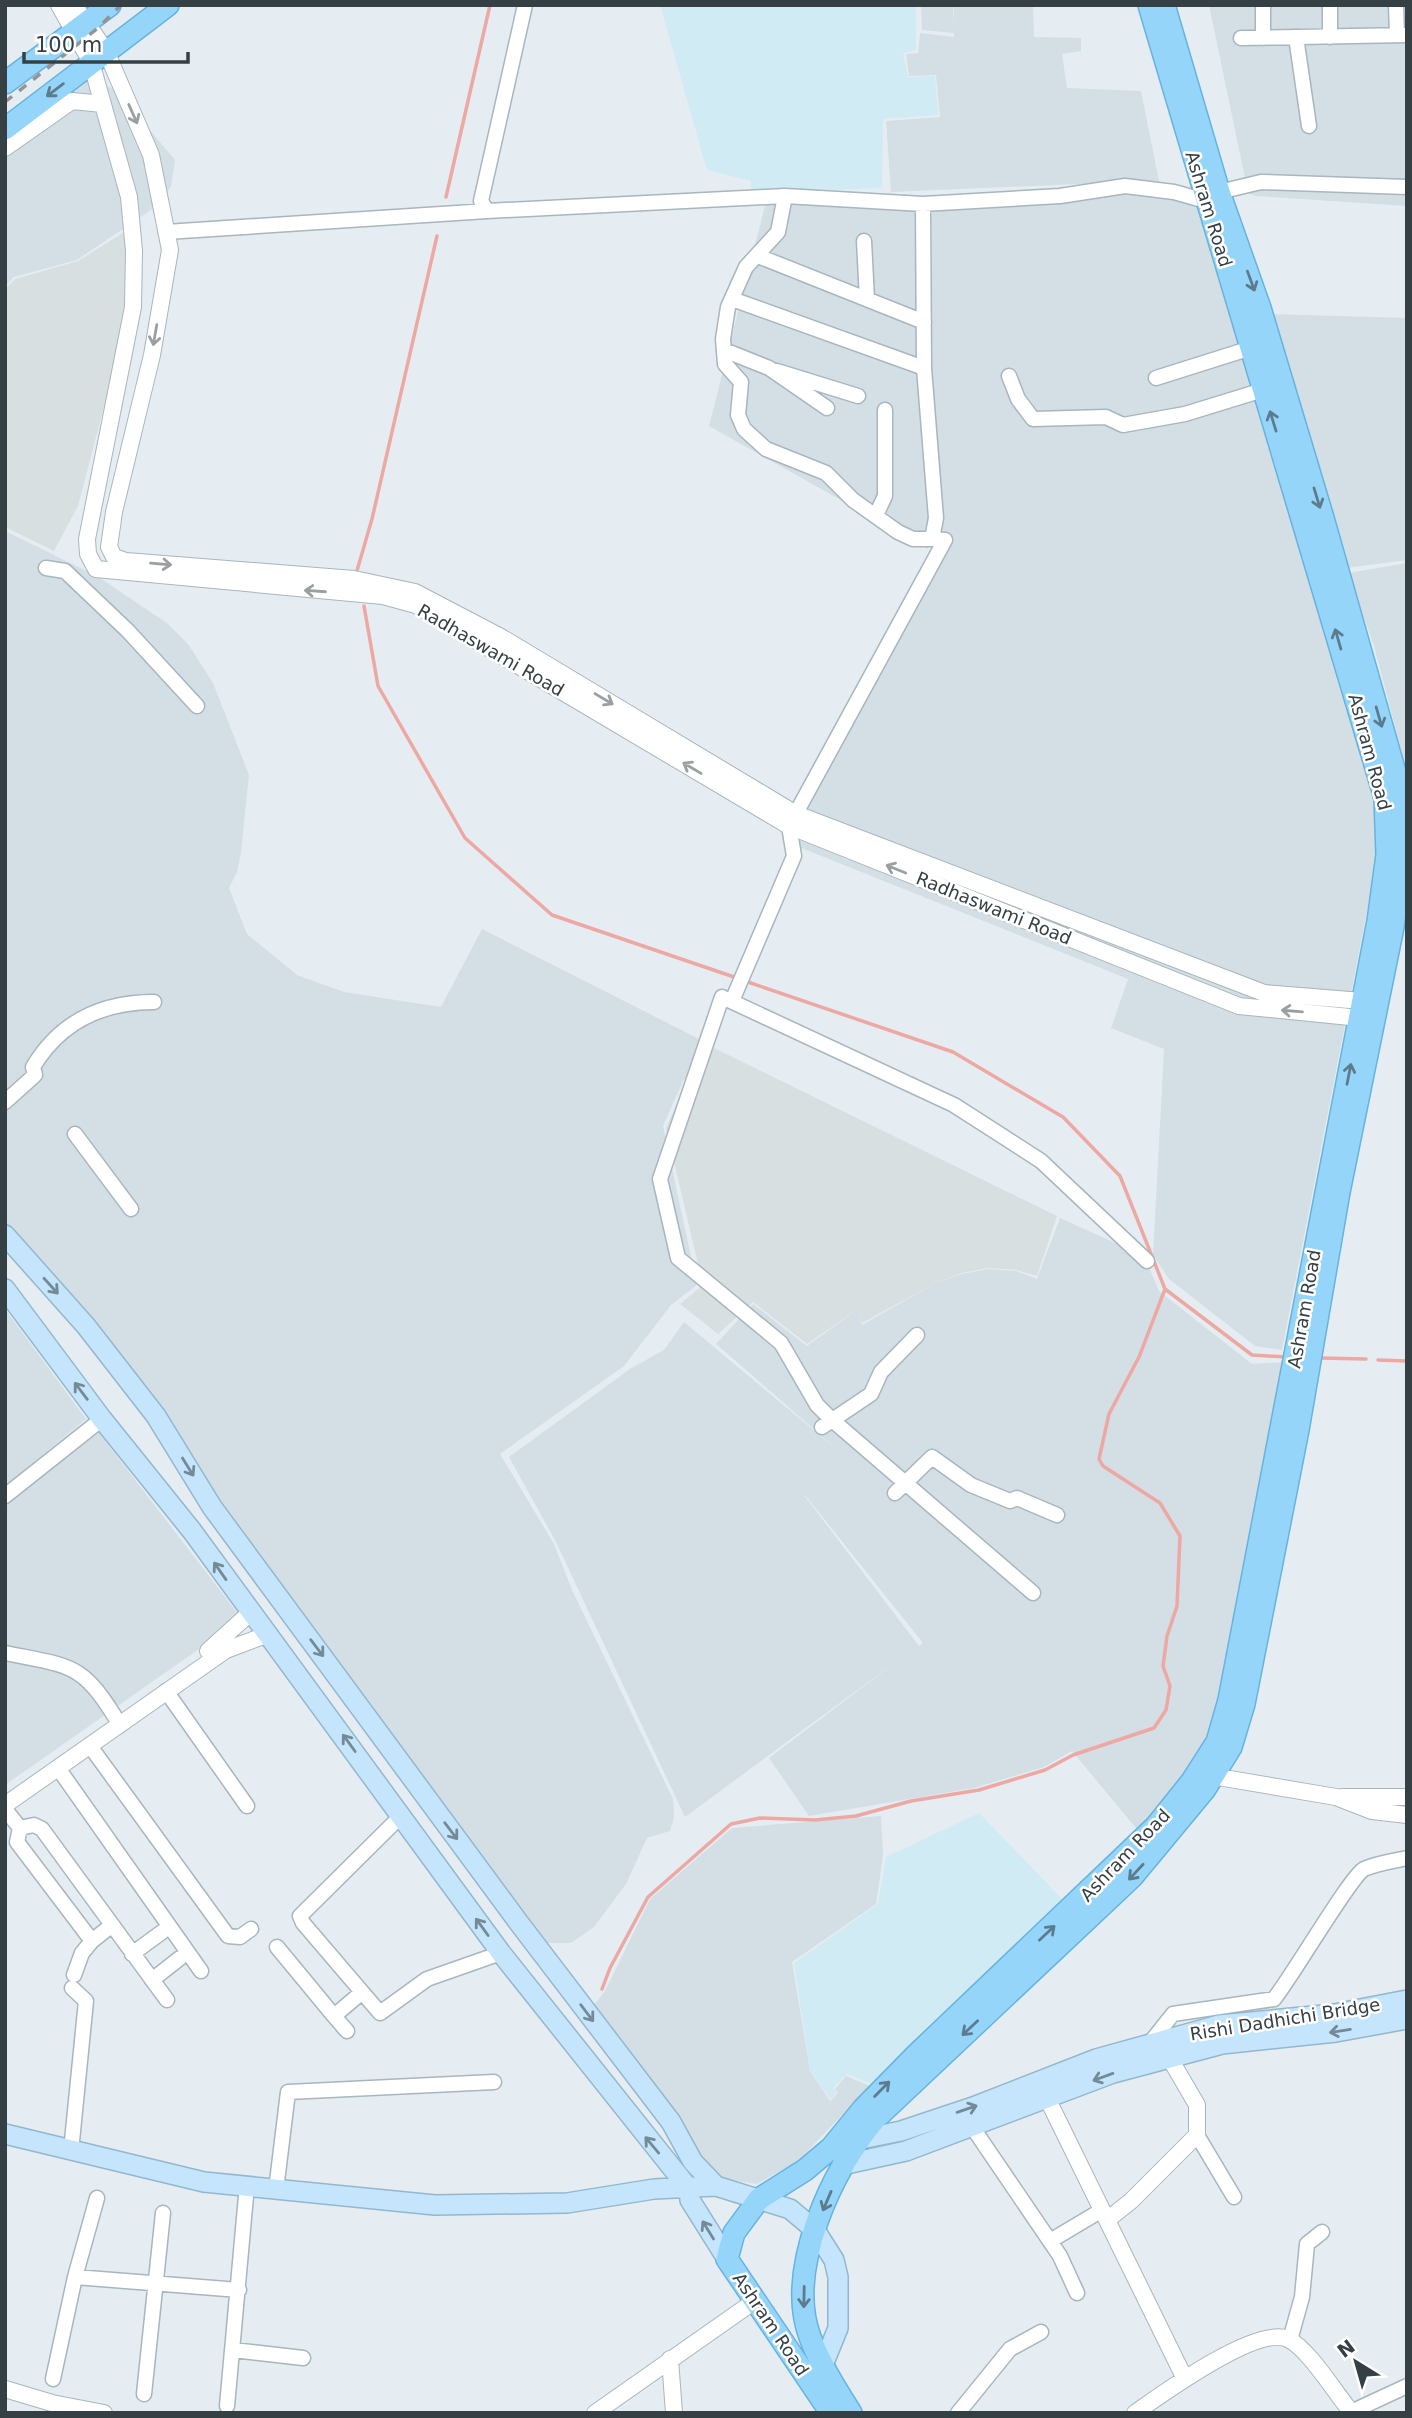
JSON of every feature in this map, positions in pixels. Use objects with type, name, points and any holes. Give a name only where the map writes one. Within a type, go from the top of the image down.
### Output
[{"type":"main road","points":[[5,83],[110,5]]},
{"type":"main road","points":[[5,129],[168,5]]},
{"type":"main road","name":"Ashram Road","points":[[831,2413],[727,2259],[734,2233],[759,2199],[805,2170],[836,2156],[858,2139],[926,2070],[1132,1877],[1206,1773],[1229,1700],[1370,1010],[1378,921],[1402,797],[1260,308],[1213,197],[1149,5]]},
{"type":"main road","name":"Ashram Road","points":[[1164,5],[1251,348],[1381,786],[1396,823]]},
{"type":"main road","points":[[5,1235],[86,1326],[156,1416],[212,1507],[519,1923],[671,2122],[693,2162],[716,2186],[789,2209],[814,2230],[834,2260],[838,2277],[838,2328],[823,2365]]},
{"type":"main road","points":[[5,1289],[102,1419],[192,1531],[501,1953],[689,2195],[727,2259]]},
{"type":"main road","name":"Ashram Road","points":[[851,2413],[809,2336],[802,2301],[814,2230],[836,2156],[863,2109],[916,2055],[1120,1864],[1206,1773]]},
{"type":"main road","name":"Rishi Dadhichi Bridge","points":[[1161,2047],[1219,2025],[1334,2014],[1407,2000]]},
{"type":"main road","name":"Rishi Dadhichi Bridge","points":[[1161,2047],[1222,2044],[1336,2032],[1407,2019]]},
{"type":"main road","points":[[858,2139],[901,2131],[973,2107],[1096,2059],[1161,2047]]},
{"type":"main road","points":[[836,2156],[906,2151],[973,2128],[1161,2047]]},
{"type":"main road","points":[[5,2134],[204,2182],[435,2205],[567,2203],[654,2189],[689,2195]]},
{"type":"main road","points":[[5,2144],[202,2191],[435,2214],[568,2211],[655,2197],[689,2195],[716,2186]]},
{"type":"street","points":[[59,5],[80,28],[99,57],[151,155],[170,250],[152,355],[114,512],[109,547],[114,557],[96,569],[88,554],[88,539],[133,307],[134,251],[129,197],[103,104],[99,57]]},
{"type":"street","points":[[74,5],[80,28]]},
{"type":"street","points":[[487,211],[481,201],[525,5]]},
{"type":"street","points":[[1263,5],[1263,38]]},
{"type":"street","points":[[1329,5],[1330,37]]},
{"type":"street","points":[[1241,38],[1402,35],[1396,5]]},
{"type":"street","points":[[1296,37],[1310,126]]},
{"type":"street","points":[[5,148],[72,101],[103,104]]},
{"type":"street","points":[[166,232],[487,211],[785,196],[923,204],[1060,196],[1125,186],[1213,197],[1261,182],[1407,187]]},
{"type":"street","points":[[732,1001],[794,856],[793,820],[945,540],[913,539],[853,500],[826,473],[766,449],[744,429],[738,415],[741,382],[724,364],[728,307],[746,267],[778,232],[785,196]]},
{"type":"street","points":[[923,204],[924,368],[936,518],[932,539]]},
{"type":"street","points":[[864,241],[867,299]]},
{"type":"street","points":[[758,256],[924,322]]},
{"type":"street","points":[[732,299],[924,368]]},
{"type":"street","points":[[1156,378],[1251,348]]},
{"type":"street","points":[[724,350],[769,368],[858,396]]},
{"type":"street","points":[[769,368],[827,408]]},
{"type":"street","points":[[1009,376],[1018,399],[1033,419],[1105,417],[1123,425],[1185,414],[1264,390]]},
{"type":"street","points":[[876,515],[885,496],[885,410]]},
{"type":"street","name":"Radhaswami Road","points":[[114,557],[126,561],[354,587]]},
{"type":"street","points":[[46,568],[65,571],[128,631],[197,706]]},
{"type":"street","name":"Radhaswami Road","points":[[96,569],[119,574],[415,592],[500,637],[793,820],[1239,1006],[1370,1010]]},
{"type":"street","points":[[1032,1594],[906,1481],[827,1423],[781,1343],[678,1258],[660,1179],[722,996],[954,1105],[1041,1161],[1147,1261]]},
{"type":"street","points":[[5,1102],[35,1074],[33,1068],[42,1052],[91,1012],[109,1006],[154,1002]]},
{"type":"street","points":[[75,1135],[131,1209]]},
{"type":"street","points":[[827,1423],[871,1394],[881,1372],[917,1335]]},
{"type":"street","points":[[5,1496],[102,1419]]},
{"type":"street","points":[[895,1493],[932,1457],[971,1485],[1010,1501],[1017,1498],[1057,1515]]},
{"type":"street","points":[[92,1941],[17,1842],[20,1828],[5,1807],[90,1746],[117,1720],[220,1642],[250,1613]]},
{"type":"street","points":[[5,1793],[226,1650],[266,1635]]},
{"type":"street","points":[[5,1653],[72,1667],[83,1674],[117,1720]]},
{"type":"street","points":[[166,1691],[247,1806]]},
{"type":"street","points":[[90,1746],[228,1936],[240,1937],[251,1929]]},
{"type":"street","points":[[58,1768],[201,1971]]},
{"type":"street","points":[[1206,1773],[1336,1797],[1372,1811],[1407,1815]]},
{"type":"street","points":[[1336,1797],[1407,1797]]},
{"type":"street","points":[[401,1816],[300,1916],[376,2011],[384,2013],[427,1979],[501,1953]]},
{"type":"street","points":[[20,1828],[34,1825],[41,1829],[167,2000]]},
{"type":"street","points":[[1234,2197],[1197,2135],[1197,2105],[1161,2047],[1173,2014],[1274,1999],[1294,1973],[1350,1883],[1363,1870],[1407,1858]]},
{"type":"street","points":[[71,2151],[86,2001],[73,1981],[82,1953],[112,1925]]},
{"type":"street","points":[[132,1954],[163,1932]]},
{"type":"street","points":[[277,1947],[347,2031]]},
{"type":"street","points":[[152,1980],[180,1958]]},
{"type":"street","points":[[334,2016],[361,1993]]},
{"type":"street","points":[[276,2190],[288,2092],[494,2082]]},
{"type":"street","points":[[1046,2098],[1185,2379]]},
{"type":"street","points":[[973,2128],[1065,2264],[1077,2293]]},
{"type":"street","points":[[1049,2241],[1131,2201],[1197,2135]]},
{"type":"street","points":[[227,2406],[246,2196]]},
{"type":"street","points":[[53,2379],[75,2277],[97,2198]]},
{"type":"street","points":[[144,2394],[163,2213]]},
{"type":"street","points":[[1290,2340],[1302,2297],[1307,2244],[1322,2232]]},
{"type":"street","points":[[75,2277],[239,2290]]},
{"type":"street","points":[[595,2413],[756,2301]]},
{"type":"street","points":[[958,2413],[1010,2349],[1041,2332]]},
{"type":"street","points":[[1135,2413],[1185,2379],[1263,2338],[1279,2336],[1290,2340],[1351,2412],[1407,2386]]},
{"type":"street","points":[[233,2350],[303,2358]]},
{"type":"street","points":[[670,2359],[674,2413]]},
{"type":"street","points":[[5,2389],[52,2403],[104,2413]]},
{"type":"shaded area","points":[[660,5],[916,5],[916,50],[903,53],[908,77],[935,76],[938,115],[883,119],[882,188],[750,193],[751,181],[707,170]]},
{"type":"shaded area","points":[[921,5],[953,5],[954,26],[954,5],[1033,5],[1034,37],[1081,38],[1081,51],[1062,54],[1067,88],[1141,91],[1160,186],[1124,182],[891,192],[886,121],[940,117],[936,75],[909,76],[906,54],[918,53],[920,33],[954,37],[954,33],[922,30]]},
{"type":"shaded area","points":[[1209,5],[1407,5],[1407,206],[1255,196],[1248,193]]},
{"type":"shaded area","points":[[91,79],[116,90],[175,160],[171,187],[154,208],[77,260],[14,277],[5,286],[5,145]]},
{"type":"shaded area","points":[[1126,189],[1204,204],[1384,823],[1282,1350],[1255,1346],[1169,1279],[1153,1255],[1164,1049],[1111,1028],[1128,979],[789,843],[954,540],[931,533],[932,208]]},
{"type":"shaded area","points":[[766,202],[930,212],[928,549],[709,426]]},
{"type":"shaded area","points":[[129,229],[130,307],[78,506],[54,551],[5,527],[5,289],[15,279],[78,261]]},
{"type":"shaded area","points":[[1270,314],[1407,318],[1407,560],[1346,568]]},
{"type":"shaded area","points":[[5,531],[97,576],[168,624],[188,644],[213,683],[249,775],[241,852],[237,872],[229,888],[247,934],[297,975],[344,992],[441,1007],[482,929],[711,1045],[683,1081],[663,1126],[697,1285],[671,1305],[624,1366],[500,1454],[554,1544],[572,1590],[673,1799],[674,1818],[670,1831],[647,1838],[626,1884],[594,1927],[571,1943],[538,1943],[5,1228]]},
{"type":"shaded area","points":[[1407,563],[1407,772],[1374,646],[1348,573]]},
{"type":"shaded area","points":[[712,1047],[1057,1216],[1037,1276],[1016,1270],[988,1268],[962,1273],[936,1283],[862,1323],[858,1309],[807,1344],[753,1302],[718,1334],[680,1304],[703,1285],[666,1128],[686,1083]]},
{"type":"shaded area","points":[[1060,1218],[1144,1256],[1159,1291],[1252,1364],[1285,1362],[1214,1740],[1140,1833],[1072,1751],[1044,1767],[974,1788],[809,1816],[769,1758],[901,1658],[685,1817],[556,1542],[509,1457],[630,1369],[664,1350],[684,1322],[841,1453],[716,1344],[753,1304],[807,1346],[858,1309],[862,1325],[936,1283],[962,1274],[988,1269],[1016,1271],[1037,1279]],"holes":[[[805,1495],[923,1643],[919,1646]]]},
{"type":"shaded area","points":[[5,1309],[86,1419],[5,1486]]},
{"type":"shaded area","points":[[99,1433],[239,1615],[219,1635],[5,1785],[5,1504]]},
{"type":"shaded area","points":[[979,1813],[1066,1903],[873,2084],[847,2074],[833,2088],[837,2093],[830,2099],[810,2070],[794,1963],[878,1904],[886,1857]]},
{"type":"shaded area","points":[[881,1816],[883,1856],[876,1904],[792,1962],[810,2071],[830,2101],[838,2093],[835,2089],[846,2076],[870,2086],[798,2161],[757,2184],[718,2178],[687,2143],[590,2010],[605,1991],[650,1899],[732,1828]]},
{"type":"waterway","points":[[446,197],[490,5]]},
{"type":"waterway","points":[[356,574],[372,519],[437,236]]},
{"type":"waterway","points":[[364,606],[378,686],[465,838],[552,915],[737,978]]},
{"type":"waterway","points":[[745,981],[953,1052],[1063,1117],[1120,1176],[1165,1289],[1252,1355],[1287,1357]]},
{"type":"waterway","points":[[602,1989],[610,1968],[648,1897],[731,1824],[760,1818],[815,1820],[856,1816],[911,1801],[979,1790],[1045,1770],[1073,1755],[1154,1728],[1166,1710],[1170,1686],[1163,1666],[1167,1636],[1177,1606],[1180,1536],[1160,1503],[1103,1466],[1099,1459],[1109,1414],[1139,1357],[1165,1289]]},
{"type":"waterway","points":[[1319,1358],[1366,1359]]},
{"type":"waterway","points":[[1378,1360],[1407,1361]]},
{"type":"railway","points":[[5,102],[98,28],[121,5]]}]
